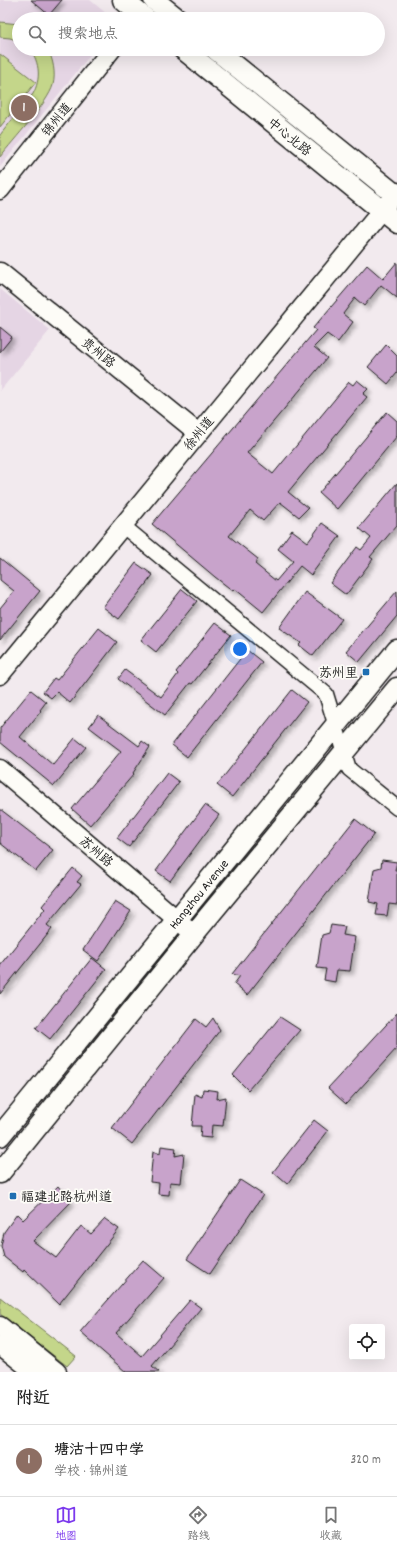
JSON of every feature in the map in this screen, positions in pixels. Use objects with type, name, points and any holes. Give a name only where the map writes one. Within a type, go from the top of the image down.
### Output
[{"type":"main road","points":[[124,0],[146,10]]},
{"type":"main road","name":"中心北路","points":[[192,56],[397,223]]},
{"type":"main road","name":"中心北路","points":[[224,56],[396,194]]},
{"type":"main road","name":"Hangzhou Avenue","points":[[0,1136],[178,920],[397,650]]},
{"type":"main road","name":"Hangzhou Avenue","points":[[0,1173],[194,934],[345,753],[397,688]]},
{"type":"street","name":"锦州道","points":[[0,190],[106,56]]},
{"type":"street","name":"徐州道","points":[[0,675],[381,210],[396,194]]},
{"type":"street","name":"贵州路","points":[[0,272],[198,433]]},
{"type":"street","points":[[122,526],[326,694],[337,725],[349,769],[397,808]]},
{"type":"street","name":"苏州路","points":[[0,769],[194,934]]},
{"type":"street","points":[[0,1326],[57,1372]]},
{"type":"street","points":[[0,1345],[34,1372]]},
{"type":"shaded area","points":[[0,0],[90,0],[105,12],[12,12],[12,56],[89,56],[0,167]]},
{"type":"shaded area","points":[[0,289],[50,330],[0,391]]},
{"type":"green space","points":[[0,22],[12,23],[12,39],[0,37]]},
{"type":"green space","points":[[0,54],[36,82],[0,127]]},
{"type":"green space","points":[[34,56],[50,56],[54,67],[53,85],[50,93],[37,111],[0,157],[0,135],[33,94],[36,88],[38,71]]},
{"type":"green space","points":[[0,1297],[76,1356],[67,1366],[0,1314]]},
{"type":"building","points":[[31,0],[62,0],[52,12],[45,12]]},
{"type":"building","points":[[397,262],[397,298],[381,285],[364,306],[355,298],[343,314],[353,322],[338,342],[327,334],[314,347],[327,358],[247,453],[273,474],[349,382],[353,385],[357,380],[368,389],[363,394],[367,397],[288,492],[308,508],[299,517],[280,502],[263,521],[250,510],[229,536],[258,559],[255,564],[276,581],[293,561],[278,549],[292,530],[308,542],[322,523],[340,536],[311,575],[300,566],[263,612],[235,589],[233,591],[215,577],[152,524],[316,330],[313,328],[367,265],[383,279]]},
{"type":"building","points":[[0,327],[12,337],[0,352]]},
{"type":"building","points":[[386,345],[397,356],[397,373],[388,384],[368,367]]},
{"type":"building","points":[[387,412],[397,421],[397,436],[337,509],[319,493]]},
{"type":"building","points":[[397,483],[397,525],[370,557],[373,559],[346,595],[330,583],[357,547],[361,550],[371,538],[359,528]]},
{"type":"building","points":[[0,558],[40,591],[0,640],[0,608],[14,591],[0,580]]},
{"type":"building","points":[[136,563],[153,575],[119,619],[103,607]]},
{"type":"building","points":[[182,589],[197,601],[156,652],[141,640]]},
{"type":"building","points":[[397,591],[397,616],[359,662],[346,651]]},
{"type":"building","points":[[305,592],[342,619],[313,656],[299,645],[301,643],[279,628]]},
{"type":"building","points":[[215,623],[231,635],[165,715],[118,679],[125,670],[161,697],[178,674],[176,672]]},
{"type":"building","points":[[99,628],[117,642],[70,703],[57,692],[51,698],[43,692],[54,678],[57,680]]},
{"type":"building","points":[[247,650],[262,662],[187,757],[172,745]]},
{"type":"building","points":[[31,690],[46,702],[40,710],[41,711],[20,737],[53,765],[75,738],[86,747],[54,786],[0,742],[0,728]]},
{"type":"building","points":[[292,690],[307,702],[232,797],[217,785]]},
{"type":"building","points":[[98,715],[139,746],[142,741],[150,747],[133,773],[134,774],[90,825],[72,809],[121,751],[89,727]]},
{"type":"building","points":[[167,773],[179,782],[129,847],[117,838]]},
{"type":"building","points":[[205,805],[219,815],[170,881],[156,871]]},
{"type":"building","points":[[0,809],[53,850],[36,871],[0,843]]},
{"type":"building","points":[[355,819],[374,834],[247,995],[234,984],[240,976],[232,974]]},
{"type":"building","points":[[382,860],[397,862],[395,870],[397,870],[397,905],[389,904],[387,916],[376,915],[378,904],[369,902],[374,869],[381,867]]},
{"type":"building","points":[[73,868],[82,876],[77,882],[81,884],[47,925],[52,929],[0,994],[0,965],[45,909],[42,906]]},
{"type":"building","points":[[115,901],[131,911],[98,961],[83,950]]},
{"type":"building","points":[[331,925],[345,927],[343,935],[355,937],[350,971],[337,970],[335,982],[324,980],[326,969],[317,968],[322,935],[329,933]]},
{"type":"building","points":[[92,958],[106,969],[50,1039],[36,1028]]},
{"type":"building","points":[[397,1013],[397,1048],[346,1104],[328,1088]]},
{"type":"building","points":[[280,1017],[300,1030],[248,1090],[233,1075]]},
{"type":"building","points":[[213,1018],[220,1030],[132,1144],[112,1128],[196,1019],[206,1027]]},
{"type":"building","points":[[203,1089],[218,1091],[217,1099],[226,1097],[223,1126],[212,1125],[211,1138],[200,1137],[201,1126],[192,1126],[195,1094],[202,1097]]},
{"type":"building","points":[[314,1120],[328,1131],[287,1184],[273,1172]]},
{"type":"building","points":[[161,1146],[176,1148],[175,1156],[184,1154],[181,1183],[170,1182],[169,1195],[158,1194],[159,1183],[150,1182],[153,1151],[160,1154]]},
{"type":"building","points":[[240,1180],[263,1195],[210,1274],[187,1259]]},
{"type":"building","points":[[58,1186],[71,1202],[33,1241],[56,1258],[81,1226],[91,1234],[105,1219],[119,1229],[59,1304],[24,1270],[23,1272],[4,1257],[1,1246],[4,1232],[17,1214],[23,1220]]},
{"type":"building","points":[[143,1260],[164,1278],[116,1333],[142,1356],[190,1300],[201,1308],[152,1366],[159,1372],[126,1372],[80,1332]]},
{"type":"place","name":"塘沽十四中学","points":[[24,108]]},
{"type":"place","name":"苏州里","points":[[366,672]]},
{"type":"place","name":"福建北路杭州道","points":[[13,1196]]}]
